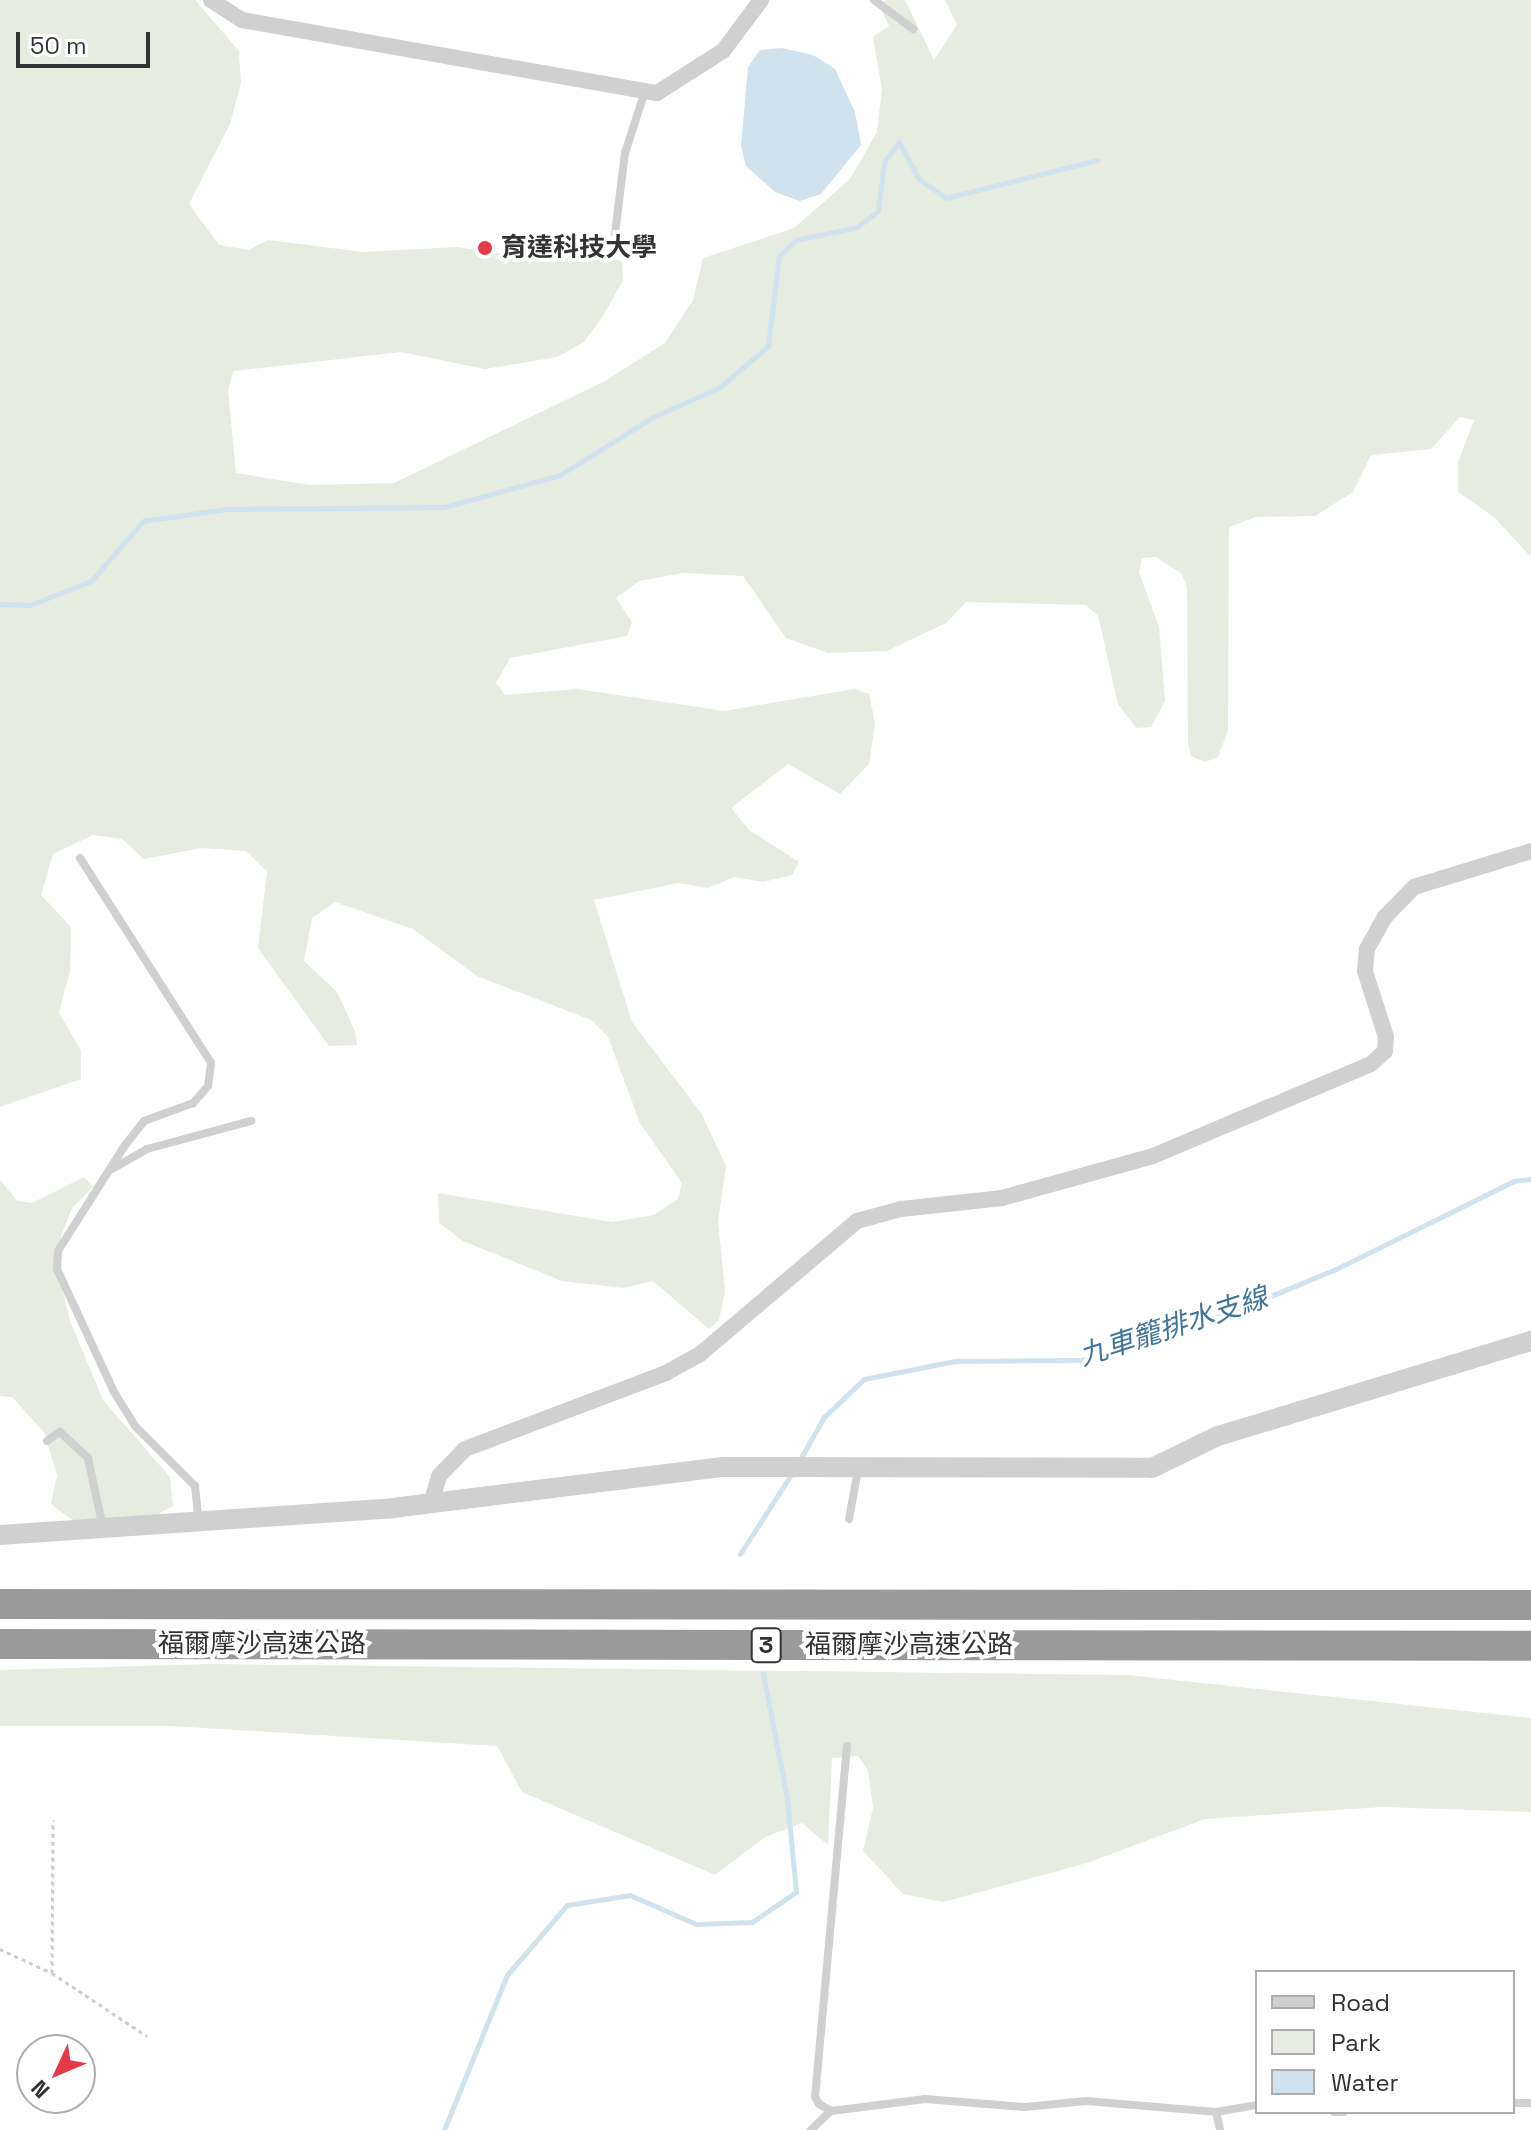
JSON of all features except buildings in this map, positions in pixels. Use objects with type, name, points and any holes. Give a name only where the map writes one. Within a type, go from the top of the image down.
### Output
[{"type":"highway","name":"福爾摩沙高速公路","points":[[0,1604],[1531,1605]]},
{"type":"highway","name":"福爾摩沙高速公路","points":[[0,1644],[1531,1646]]},
{"type":"street","points":[[211,0],[242,20],[657,93],[723,51],[761,0]]},
{"type":"street","points":[[431,1503],[439,1476],[465,1449],[666,1373],[699,1355],[857,1221],[901,1209],[1002,1198],[1153,1156],[1371,1064],[1385,1051],[1386,1037],[1365,971],[1367,949],[1385,917],[1414,887],[1531,851]]},
{"type":"street","points":[[0,1535],[199,1523],[431,1503],[723,1467],[1152,1468],[1218,1436],[1531,1341]]},
{"type":"lane","points":[[874,0],[913,29]]},
{"type":"lane","points":[[615,234],[625,153],[645,91]]},
{"type":"lane","points":[[80,858],[211,1063],[208,1086],[193,1103],[144,1121],[58,1251],[57,1269],[114,1392],[135,1426],[195,1486],[199,1523]]},
{"type":"lane","points":[[108,1172],[147,1149],[251,1121]]},
{"type":"lane","points":[[47,1441],[60,1432],[88,1458],[104,1529]]},
{"type":"lane","points":[[849,1519],[859,1465]]},
{"type":"lane","points":[[831,2111],[815,2097],[847,1746]]},
{"type":"lane","points":[[811,2130],[831,2111],[925,2099],[1025,2107],[1086,2101],[1216,2112],[1255,2105]]},
{"type":"lane","points":[[1216,2112],[1220,2130]]},
{"type":"path","points":[[52,1973],[53,1820]]},
{"type":"path","points":[[0,1949],[52,1973],[147,2036]]},
{"type":"green space","points":[[0,0],[195,0],[239,51],[241,83],[230,124],[189,204],[219,245],[249,250],[268,240],[363,252],[457,247],[552,261],[604,253],[622,262],[623,281],[602,317],[584,342],[557,357],[485,369],[401,352],[233,371],[228,390],[236,473],[309,485],[394,483],[605,381],[665,343],[693,300],[703,258],[794,228],[850,179],[877,132],[882,89],[873,37],[889,26],[880,7],[886,0],[905,0],[934,60],[957,25],[945,0],[1531,0],[1531,557],[1494,517],[1458,492],[1458,462],[1474,420],[1460,417],[1431,449],[1371,455],[1353,492],[1315,516],[1256,517],[1229,527],[1228,731],[1218,757],[1205,762],[1191,756],[1188,742],[1187,588],[1182,574],[1156,557],[1142,558],[1139,572],[1159,627],[1165,701],[1151,727],[1136,728],[1118,704],[1098,616],[1086,605],[966,602],[946,623],[887,651],[828,653],[786,638],[743,576],[683,573],[639,581],[616,598],[632,622],[627,636],[510,658],[496,683],[505,695],[578,689],[724,711],[855,689],[869,694],[875,723],[869,764],[840,794],[788,764],[731,808],[749,830],[799,862],[792,875],[763,882],[734,877],[708,888],[678,883],[594,900],[632,1022],[701,1113],[726,1166],[718,1221],[725,1292],[719,1320],[709,1329],[653,1281],[623,1288],[562,1281],[463,1241],[439,1223],[438,1193],[612,1222],[654,1215],[678,1199],[682,1183],[640,1123],[608,1037],[591,1020],[477,976],[413,929],[335,902],[312,918],[304,961],[337,992],[355,1031],[357,1045],[329,1046],[258,948],[267,872],[246,851],[201,848],[144,859],[122,839],[93,835],[53,854],[41,895],[71,927],[70,971],[59,1013],[81,1050],[81,1079],[0,1107]]},
{"type":"green space","points":[[84,1177],[93,1187],[72,1208],[61,1236],[60,1279],[70,1321],[103,1400],[170,1477],[173,1506],[134,1527],[76,1523],[51,1504],[57,1475],[44,1432],[12,1397],[0,1396],[0,1180],[17,1201],[32,1203]]},
{"type":"green space","points":[[210,1664],[1127,1675],[1531,1718],[1531,1812],[1382,1807],[1205,1819],[1087,1863],[943,1902],[903,1894],[863,1851],[873,1808],[868,1770],[858,1756],[832,1758],[828,1845],[802,1823],[765,1837],[715,1875],[522,1792],[497,1746],[171,1726],[0,1726],[0,1670]]},
{"type":"water","points":[[782,48],[813,55],[835,69],[855,112],[861,145],[821,194],[800,201],[775,192],[746,166],[741,146],[748,67],[760,50]]},
{"type":"waterway","points":[[0,604],[30,605],[91,581],[143,521],[227,509],[445,507],[560,475],[653,417],[720,387],[768,346],[779,256],[796,240],[857,227],[878,211],[884,162],[899,142],[919,179],[946,198],[1097,160]]},
{"type":"waterway","name":"九車籠排水支線","points":[[799,1461],[824,1417],[864,1379],[955,1361],[1082,1360],[1239,1309],[1336,1269],[1514,1181],[1531,1179]]},
{"type":"waterway","name":"九車籠排水支線","points":[[740,1554],[792,1473]]},
{"type":"waterway","name":"九車籠排水支線","points":[[444,2130],[507,1975],[567,1905],[630,1895],[696,1924],[752,1922],[796,1892],[787,1798],[763,1673]]},
{"type":"place","name":"育達科技大學","points":[[485,248]]}]
